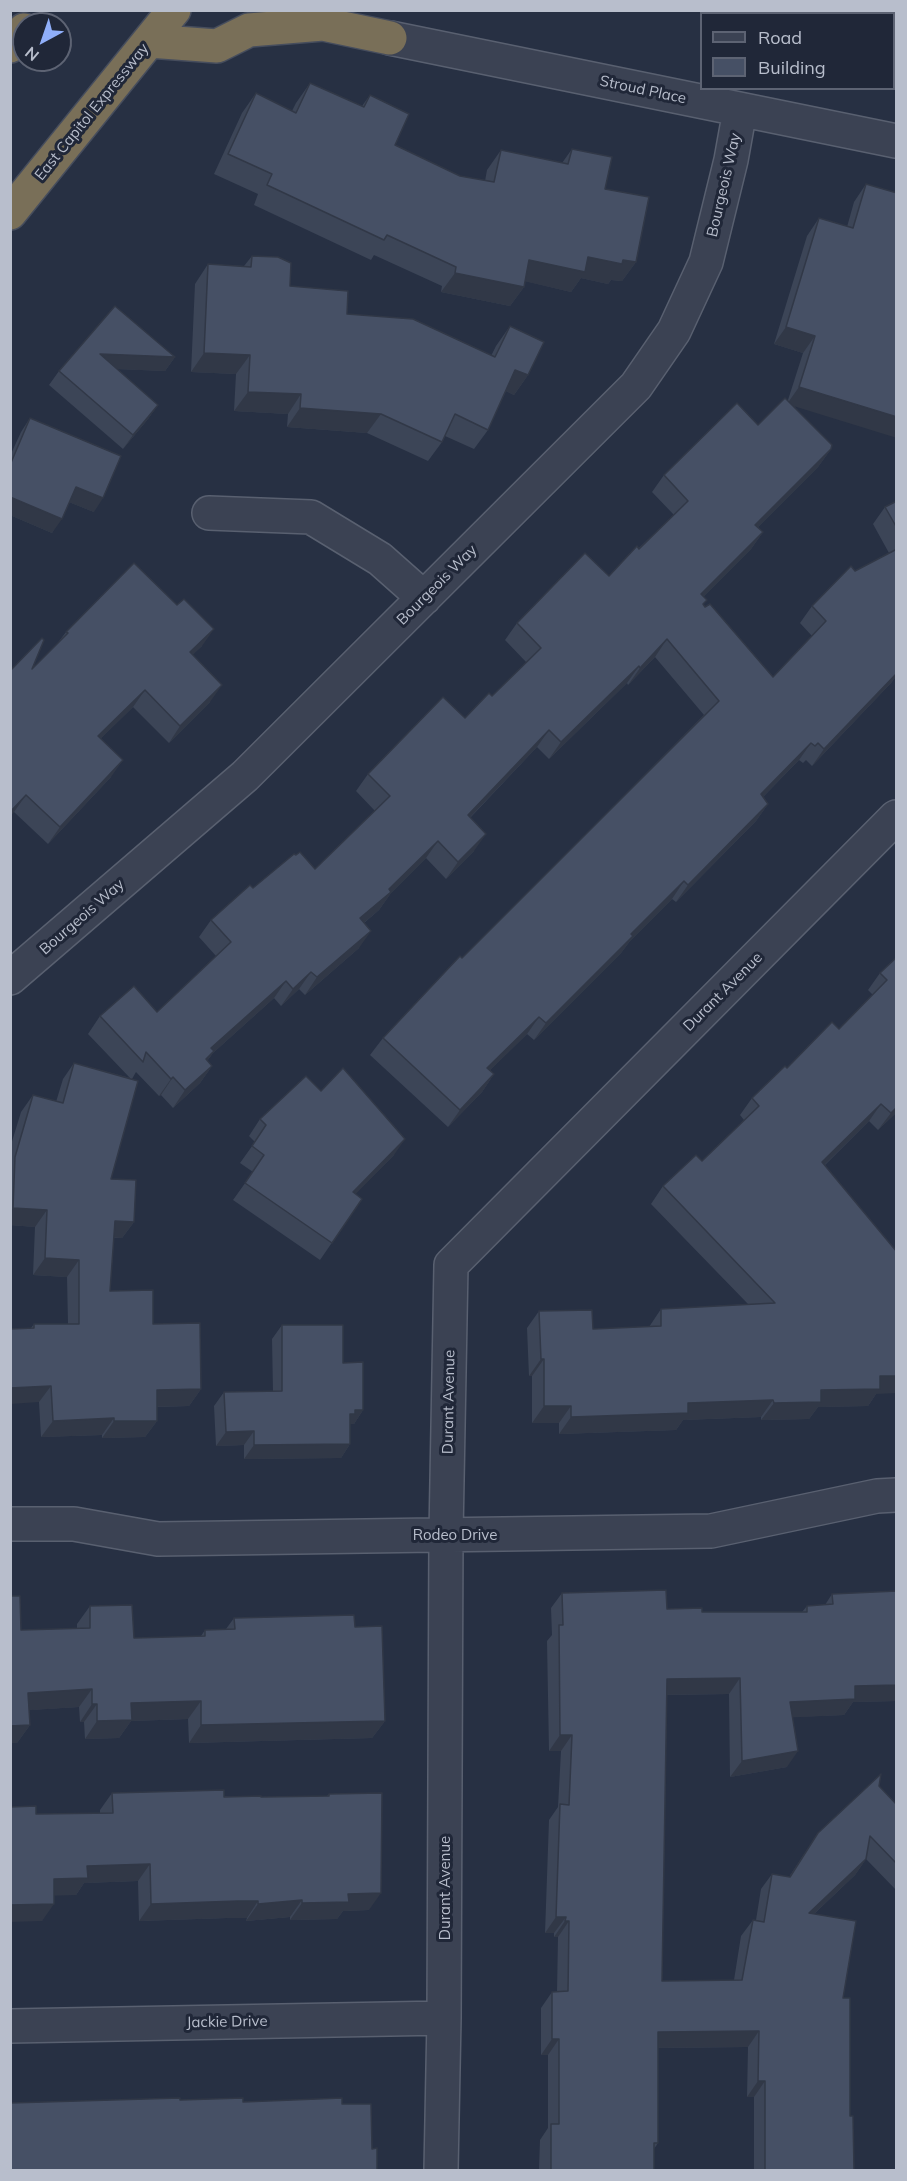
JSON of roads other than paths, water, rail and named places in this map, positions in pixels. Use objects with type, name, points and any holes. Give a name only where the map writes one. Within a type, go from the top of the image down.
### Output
[{"type":"highway","name":"East Capitol Expressway","points":[[10,213],[174,10]]},
{"type":"highway","points":[[374,10],[390,38]]},
{"type":"highway","points":[[149,40],[217,46],[249,30],[322,24],[390,38]]},
{"type":"street","name":"Stroud Place","points":[[390,38],[897,141]]},
{"type":"street","name":"Bourgeois Way","points":[[10,978],[245,776],[636,386],[674,331],[706,262],[731,160],[740,110]]},
{"type":"street","points":[[209,513],[311,517],[380,559],[424,598]]},
{"type":"street","name":"Durant Avenue","points":[[441,2170],[444,2018],[446,1534],[452,1265],[897,817]]},
{"type":"street","name":"Rodeo Drive","points":[[10,1524],[74,1524],[158,1539],[711,1531],[877,1496],[897,1495]]},
{"type":"street","name":"Jackie Drive","points":[[10,2026],[444,2018]]}]
